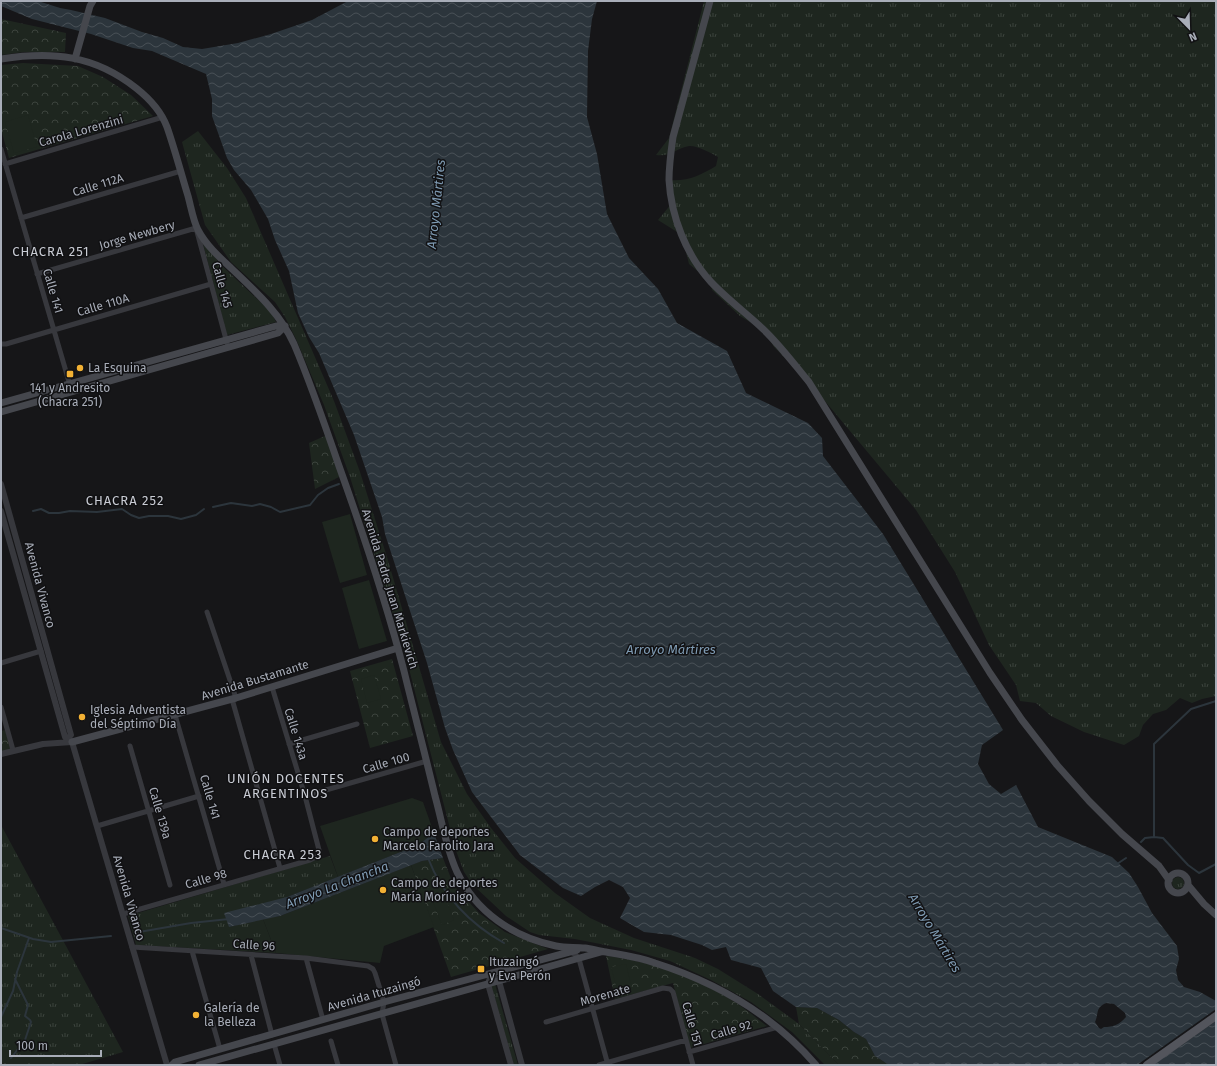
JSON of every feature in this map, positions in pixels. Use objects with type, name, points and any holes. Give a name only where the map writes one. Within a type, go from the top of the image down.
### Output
[{"type":"main road","points":[[710,1],[673,138],[670,158],[669,180],[672,204],[682,235],[694,259],[715,286],[763,330],[790,358],[808,382],[990,673],[1022,720],[1057,765],[1089,801],[1122,834],[1159,866],[1174,874],[1180,873],[1183,875],[1187,879],[1185,888],[1178,893],[1172,891],[1169,886],[1169,880],[1159,866]]},
{"type":"main road","points":[[75,59],[91,3]]},
{"type":"main road","name":"Avenida Padre Juan Markievich","points":[[1,60],[28,55],[59,56],[93,63],[112,71],[127,81],[154,104],[163,117],[181,171],[196,228],[209,247],[273,309],[284,326],[293,343],[351,498],[398,648],[451,858],[468,893],[482,908],[499,922],[510,929],[542,942],[559,946],[583,948],[629,956],[655,962],[694,977],[733,996],[759,1012],[778,1027],[796,1042],[816,1065]]},
{"type":"main road","points":[[1,412],[72,392],[276,326],[284,326]]},
{"type":"main road","points":[[1,403],[227,343]]},
{"type":"main road","name":"Avenida Bustamante","points":[[70,740],[234,699],[398,648]]},
{"type":"main road","points":[[1169,880],[1174,874]]},
{"type":"main road","points":[[1185,888],[1216,915]]},
{"type":"main road","name":"Avenida Ituzaingó","points":[[172,1065],[175,1062],[384,1002],[583,948]]},
{"type":"main road","name":"Avenida Ituzaingó","points":[[199,1065],[603,952]]},
{"type":"main road","points":[[1147,1065],[1216,1016]]},
{"type":"street","name":"Carola Lorenzini","points":[[5,164],[163,117]]},
{"type":"street","name":"Calle 141","points":[[1,149],[72,392]]},
{"type":"street","name":"Calle 112A","points":[[21,218],[181,171]]},
{"type":"street","name":"Jorge Newbery","points":[[37,274],[196,228]]},
{"type":"street","name":"Calle 145","points":[[196,228],[227,343]]},
{"type":"street","name":"Calle 110A","points":[[1,344],[211,284]]},
{"type":"street","name":"Avenida Vivanco","points":[[1,484],[70,735],[70,740],[97,826],[167,1065]]},
{"type":"street","name":"Avenida Vivanco","points":[[1,511],[66,737],[70,740]]},
{"type":"street","points":[[207,612],[234,699],[280,868]]},
{"type":"street","points":[[1,663],[41,651]]},
{"type":"street","name":"Calle 143a","points":[[272,687],[305,796],[319,850],[318,856]]},
{"type":"street","points":[[1,707],[13,750]]},
{"type":"street","name":"Calle 141","points":[[176,714],[224,884]]},
{"type":"street","points":[[289,744],[357,724]]},
{"type":"street","name":"Avenida Bustamante","points":[[1,754],[13,750],[70,740]]},
{"type":"street","name":"Calle 139a","points":[[130,746],[170,885]]},
{"type":"street","name":"Calle 100","points":[[305,796],[427,761]]},
{"type":"street","points":[[97,826],[199,796]]},
{"type":"street","name":"Calle 98","points":[[123,914],[313,859],[318,856]]},
{"type":"street","name":"Calle 96","points":[[132,946],[306,958],[368,966],[373,969],[384,1002]]},
{"type":"street","points":[[192,951],[220,1049]]},
{"type":"street","points":[[571,952],[579,959],[608,1064]]},
{"type":"street","points":[[251,955],[272,1035]]},
{"type":"street","points":[[306,958],[323,1020]]},
{"type":"street","points":[[511,1065],[488,984],[491,974],[499,981],[522,1065]]},
{"type":"street","name":"Morenate","points":[[546,1022],[663,988],[670,989]]},
{"type":"street","name":"Calle 151","points":[[670,989],[673,992],[693,1065]]},
{"type":"street","points":[[384,1002],[382,1014],[396,1065]]},
{"type":"street","name":"Calle 92","points":[[689,1052],[778,1027]]},
{"type":"street","points":[[599,1065],[608,1064],[686,1040]]},
{"type":"street","points":[[331,1041],[338,1065]]},
{"type":"street","points":[[274,1044],[280,1065]]},
{"type":"green space","points":[[704,1],[1216,1],[1216,696],[1192,703],[1180,698],[1166,710],[1153,714],[1143,725],[1139,736],[1124,745],[1084,732],[1051,716],[1036,703],[1020,701],[1016,685],[989,645],[955,572],[916,510],[809,382],[775,348],[763,330],[740,316],[712,290],[710,281],[689,264],[682,235],[658,220],[672,203],[669,180],[688,179],[699,175],[716,166],[718,157],[712,153],[692,146],[685,147],[666,155],[656,155],[669,138]]},
{"type":"green space","points":[[1,19],[66,33],[65,52],[24,52],[1,55]]},
{"type":"green space","points":[[23,63],[78,66],[103,77],[131,95],[153,116],[9,158],[1,129],[1,65]]},
{"type":"green space","points":[[28,115],[37,147],[14,153],[5,122]]},
{"type":"green space","points":[[198,131],[227,168],[246,198],[334,401],[360,472],[387,557],[441,742],[467,794],[515,858],[555,893],[590,918],[634,938],[695,958],[718,969],[758,994],[799,1024],[839,1065],[825,1065],[792,1032],[751,1002],[711,980],[670,961],[631,950],[575,939],[539,935],[530,932],[506,916],[473,885],[464,872],[455,848],[405,653],[350,477],[324,405],[285,317],[275,302],[231,262],[205,225],[182,142]]},
{"type":"green space","points":[[202,240],[220,264],[271,312],[276,322],[227,335]]},
{"type":"green space","points":[[327,435],[341,476],[315,489],[309,443]]},
{"type":"green space","points":[[350,514],[367,575],[340,583],[322,522]]},
{"type":"green space","points":[[369,580],[387,641],[359,649],[342,588]]},
{"type":"green space","points":[[392,659],[413,736],[370,748],[350,671]]},
{"type":"green space","points":[[374,675],[381,699],[367,703],[361,679]]},
{"type":"green space","points":[[5,730],[11,749],[1,752],[1,731]]},
{"type":"green space","name":"Campo de deportes Marcelo Farolito Jara","points":[[412,798],[423,802],[434,833],[418,845],[338,877],[320,826]]},
{"type":"green space","points":[[1,825],[123,1052],[79,1065],[1,1065]]},
{"type":"green space","points":[[330,856],[338,877],[287,897],[229,927],[263,919],[276,953],[136,945],[128,916]]},
{"type":"green space","points":[[443,858],[454,886],[479,913],[505,932],[548,949],[451,977],[411,865],[422,861]]},
{"type":"green space","name":"Campo de deportes María Morínigo","points":[[411,865],[434,927],[384,946],[380,963],[276,953],[263,919],[280,916]]},
{"type":"green space","points":[[1176,877],[1180,877],[1184,883],[1180,889],[1176,889],[1172,885],[1172,881]]},
{"type":"green space","points":[[445,897],[454,920],[442,925],[433,902]]},
{"type":"green space","points":[[606,956],[623,958],[656,966],[689,978],[735,1002],[767,1026],[690,1048],[673,983],[615,999]]},
{"type":"green space","points":[[626,964],[632,989],[618,993],[611,967]]},
{"type":"green space","points":[[495,984],[518,1065],[514,1065],[491,985]]},
{"type":"green space","points":[[796,1007],[817,1008],[839,1020],[866,1039],[875,1056],[889,1065],[839,1065],[799,1024]]},
{"type":"water","name":"Arroyo Mártires","points":[[1,1],[38,1],[60,8],[105,18],[163,38],[183,47],[202,49],[238,43],[271,34],[312,20],[348,1],[597,1],[592,19],[588,51],[587,117],[597,154],[607,214],[629,258],[658,289],[677,323],[727,351],[746,393],[808,423],[822,438],[823,456],[883,534],[1003,730],[982,745],[978,764],[989,784],[1001,794],[1016,785],[1038,827],[1112,857],[1129,873],[1152,913],[1177,946],[1179,959],[1176,970],[1178,980],[1184,987],[1200,992],[1216,1001],[1216,1065],[889,1065],[875,1056],[866,1039],[839,1020],[817,1008],[796,1007],[773,991],[761,968],[731,960],[726,947],[712,950],[702,945],[671,935],[644,932],[620,918],[630,898],[623,887],[609,880],[581,896],[563,888],[520,855],[472,792],[453,750],[445,728],[427,663],[385,534],[382,517],[354,435],[319,353],[309,337],[298,313],[289,271],[275,240],[268,219],[251,190],[234,170],[227,158],[212,116],[212,99],[206,74],[152,51],[133,48],[91,34],[32,19],[1,6]],"holes":[[[1106,1003],[1114,1004],[1125,1013],[1126,1017],[1116,1025],[1101,1029],[1099,1028],[1095,1022],[1100,1007]]]},
{"type":"water","points":[[434,833],[443,858],[422,861],[280,916],[229,927],[224,913],[287,897],[418,845]]},
{"type":"pier","points":[[1216,1009],[1216,1021],[1153,1065],[1137,1065]]},
{"type":"waterway","points":[[213,507],[231,503],[252,506],[260,504],[271,507],[280,512],[310,505],[318,495],[328,488],[339,484]]},
{"type":"waterway","points":[[33,511],[41,509],[49,513],[59,513],[70,511],[97,512],[122,509],[139,518],[149,516],[168,516],[181,519],[196,515],[204,509]]},
{"type":"waterway","points":[[1154,837],[1154,744],[1191,709],[1216,701]]},
{"type":"waterway","points":[[1141,842],[1145,838],[1163,838],[1188,865],[1199,873],[1216,864]]},
{"type":"waterway","points":[[428,858],[441,884],[458,907],[480,927],[504,943]]},
{"type":"waterway","points":[[1117,864],[1126,858]]},
{"type":"waterway","name":"Arroyo La Chancha","points":[[139,932],[191,923],[229,919]]},
{"type":"waterway","name":"Arroyo La Chancha","points":[[1,928],[33,939],[51,942],[111,936]]},
{"type":"waterway","points":[[1,1017],[13,991],[17,972],[29,938]]},
{"type":"waterway","points":[[11,1058],[25,1040],[31,1022],[25,1016],[28,1005],[15,979]]},
{"type":"place","name":"La Esquina","points":[[80,368]]},
{"type":"place","name":"141 y Andresito (Chacra 251)","points":[[70,374]]},
{"type":"place","name":"Iglesia Adventista del Séptimo Día","points":[[82,717]]},
{"type":"place","name":"Campo de deportes Marcelo Farolito Jara","points":[[375,839]]},
{"type":"place","name":"Campo de deportes María Morínigo","points":[[383,890]]},
{"type":"place","name":"Ituzaingó y Eva Perón","points":[[481,969]]},
{"type":"place","name":"Galería de la Belleza","points":[[196,1015]]},
{"type":"district","name":"CHACRA 251","points":[[51,251]]},
{"type":"district","name":"CHACRA 252","points":[[125,500]]},
{"type":"district","name":"UNIÓN DOCENTES ARGENTINOS","points":[[286,786]]},
{"type":"district","name":"CHACRA 253","points":[[283,854]]}]
